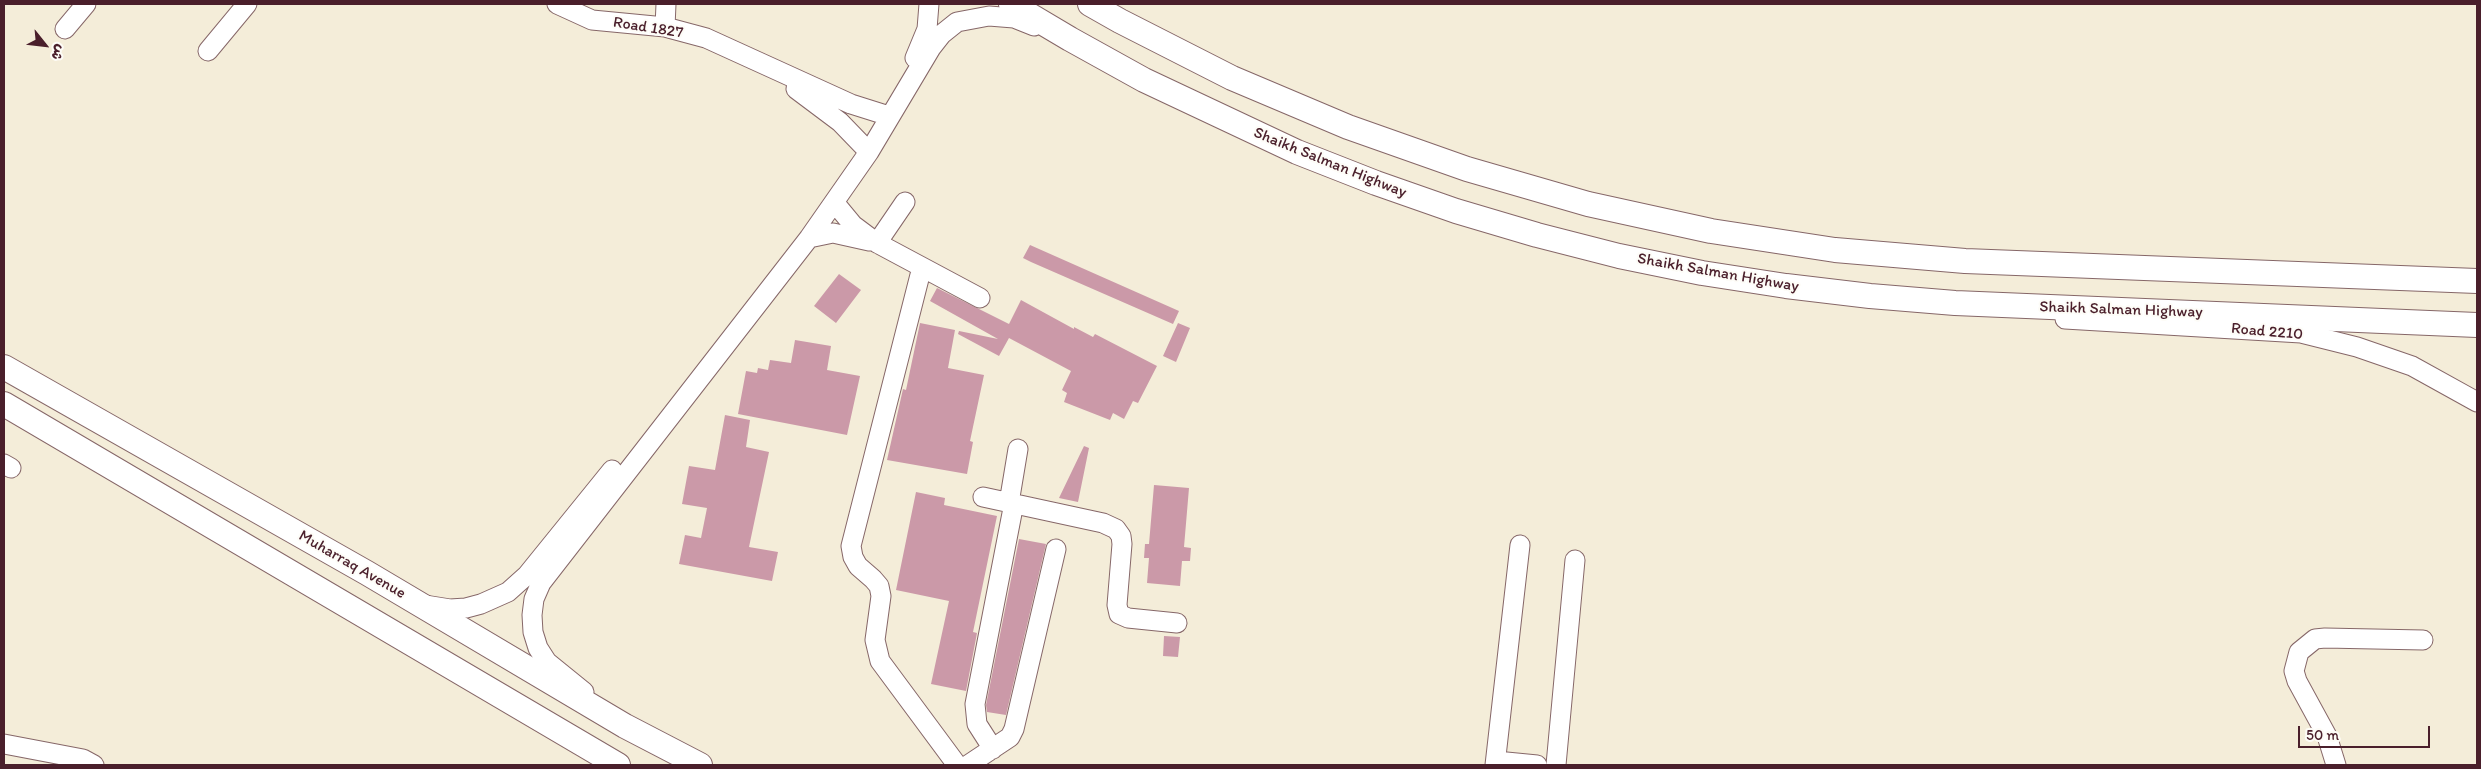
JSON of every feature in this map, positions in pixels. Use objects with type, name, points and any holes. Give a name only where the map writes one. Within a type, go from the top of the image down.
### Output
[{"type":"main road","name":"Shaikh Salman Highway","points":[[1011,4],[1070,40],[1161,89],[1297,152],[1429,202],[1537,235],[1620,256],[1702,273],[1786,286],[1870,296],[1955,303],[2477,325]]},
{"type":"main road","points":[[1090,4],[1232,78],[1348,127],[1467,169],[1588,204],[1711,231],[1835,250],[1965,261],[2477,281]]},
{"type":"main road","name":"Muharraq Avenue","points":[[4,367],[419,604],[625,726],[700,765]]},
{"type":"main road","points":[[8,407],[618,765]]},
{"type":"street","points":[[65,29],[86,4]]},
{"type":"street","points":[[208,50],[247,4]]},
{"type":"street","name":"Road 1827","points":[[557,4],[592,20],[665,27],[706,38],[851,104],[885,115]]},
{"type":"street","points":[[665,27],[666,4]]},
{"type":"street","points":[[625,726],[547,662],[538,648],[533,632],[534,598],[541,583],[551,569],[809,238],[834,202],[866,150],[914,60],[927,29],[930,4]]},
{"type":"street","points":[[885,115],[931,48],[942,34],[957,22],[989,16],[1014,18],[1070,40]]},
{"type":"street","name":"Road 1827","points":[[766,65],[834,117],[866,150]]},
{"type":"street","points":[[419,604],[450,609],[481,604],[508,592],[527,575],[803,234],[866,150]]},
{"type":"street","points":[[834,202],[853,225],[877,243],[980,298]]},
{"type":"street","points":[[877,243],[904,202]]},
{"type":"street","points":[[809,238],[834,233],[877,243]]},
{"type":"street","points":[[922,267],[851,546],[853,557],[858,566],[873,578],[879,586],[881,596],[875,640],[880,661],[957,765]]},
{"type":"street","name":"Road 2210","points":[[1955,303],[1987,310],[2046,318],[2301,333],[2357,347],[2412,366],[2477,402]]},
{"type":"street","points":[[993,749],[977,724],[975,704],[1011,503],[1018,449]]},
{"type":"street","points":[[983,497],[1103,523],[1116,529],[1121,536],[1122,544],[1117,605],[1119,614],[1128,618],[1177,623]]},
{"type":"street","points":[[1520,545],[1496,763],[1537,765]]},
{"type":"street","points":[[968,765],[1010,737],[1014,730],[1056,549]]},
{"type":"street","points":[[1556,765],[1575,560]]},
{"type":"street","points":[[2336,765],[2327,736],[2297,681],[2294,671],[2299,652],[2315,639],[2325,638],[2423,640]]},
{"type":"street","points":[[4,744],[83,759],[94,765]]},
{"type":"building","points":[[1030,245],[1179,311],[1173,324],[1023,258]]},
{"type":"building","points":[[839,274],[861,290],[836,323],[814,306]]},
{"type":"building","points":[[937,288],[1009,324],[1021,300],[1074,329],[1074,327],[1093,337],[1095,334],[1157,366],[1138,403],[1133,401],[1124,419],[1113,413],[1110,420],[1064,402],[1067,393],[1062,390],[1071,371],[1009,338],[999,356],[958,334],[959,331],[998,339],[930,301]]},
{"type":"building","points":[[920,323],[955,330],[948,368],[984,375],[970,441],[973,442],[967,474],[887,460],[903,389],[906,390]]},
{"type":"building","points":[[1178,323],[1190,328],[1176,362],[1163,356]]},
{"type":"building","points":[[795,340],[831,346],[827,370],[860,376],[847,435],[738,414],[746,371],[757,373],[758,368],[768,370],[770,360],[791,363]]},
{"type":"building","points":[[725,415],[750,420],[746,447],[769,452],[749,547],[778,552],[772,581],[679,564],[685,535],[701,538],[707,508],[682,504],[689,466],[715,470]]},
{"type":"building","points":[[1084,446],[1089,448],[1078,502],[1059,498]]},
{"type":"building","points":[[1154,485],[1189,488],[1184,547],[1191,548],[1190,561],[1182,561],[1180,586],[1147,583],[1149,558],[1144,558],[1145,544],[1149,544]]},
{"type":"building","points":[[916,492],[945,498],[944,505],[997,516],[973,632],[977,633],[966,691],[931,684],[949,601],[896,590]]},
{"type":"building","points":[[1019,539],[1046,544],[1006,715],[987,712],[986,705]]},
{"type":"building","points":[[1164,636],[1180,637],[1178,657],[1163,656]]}]
